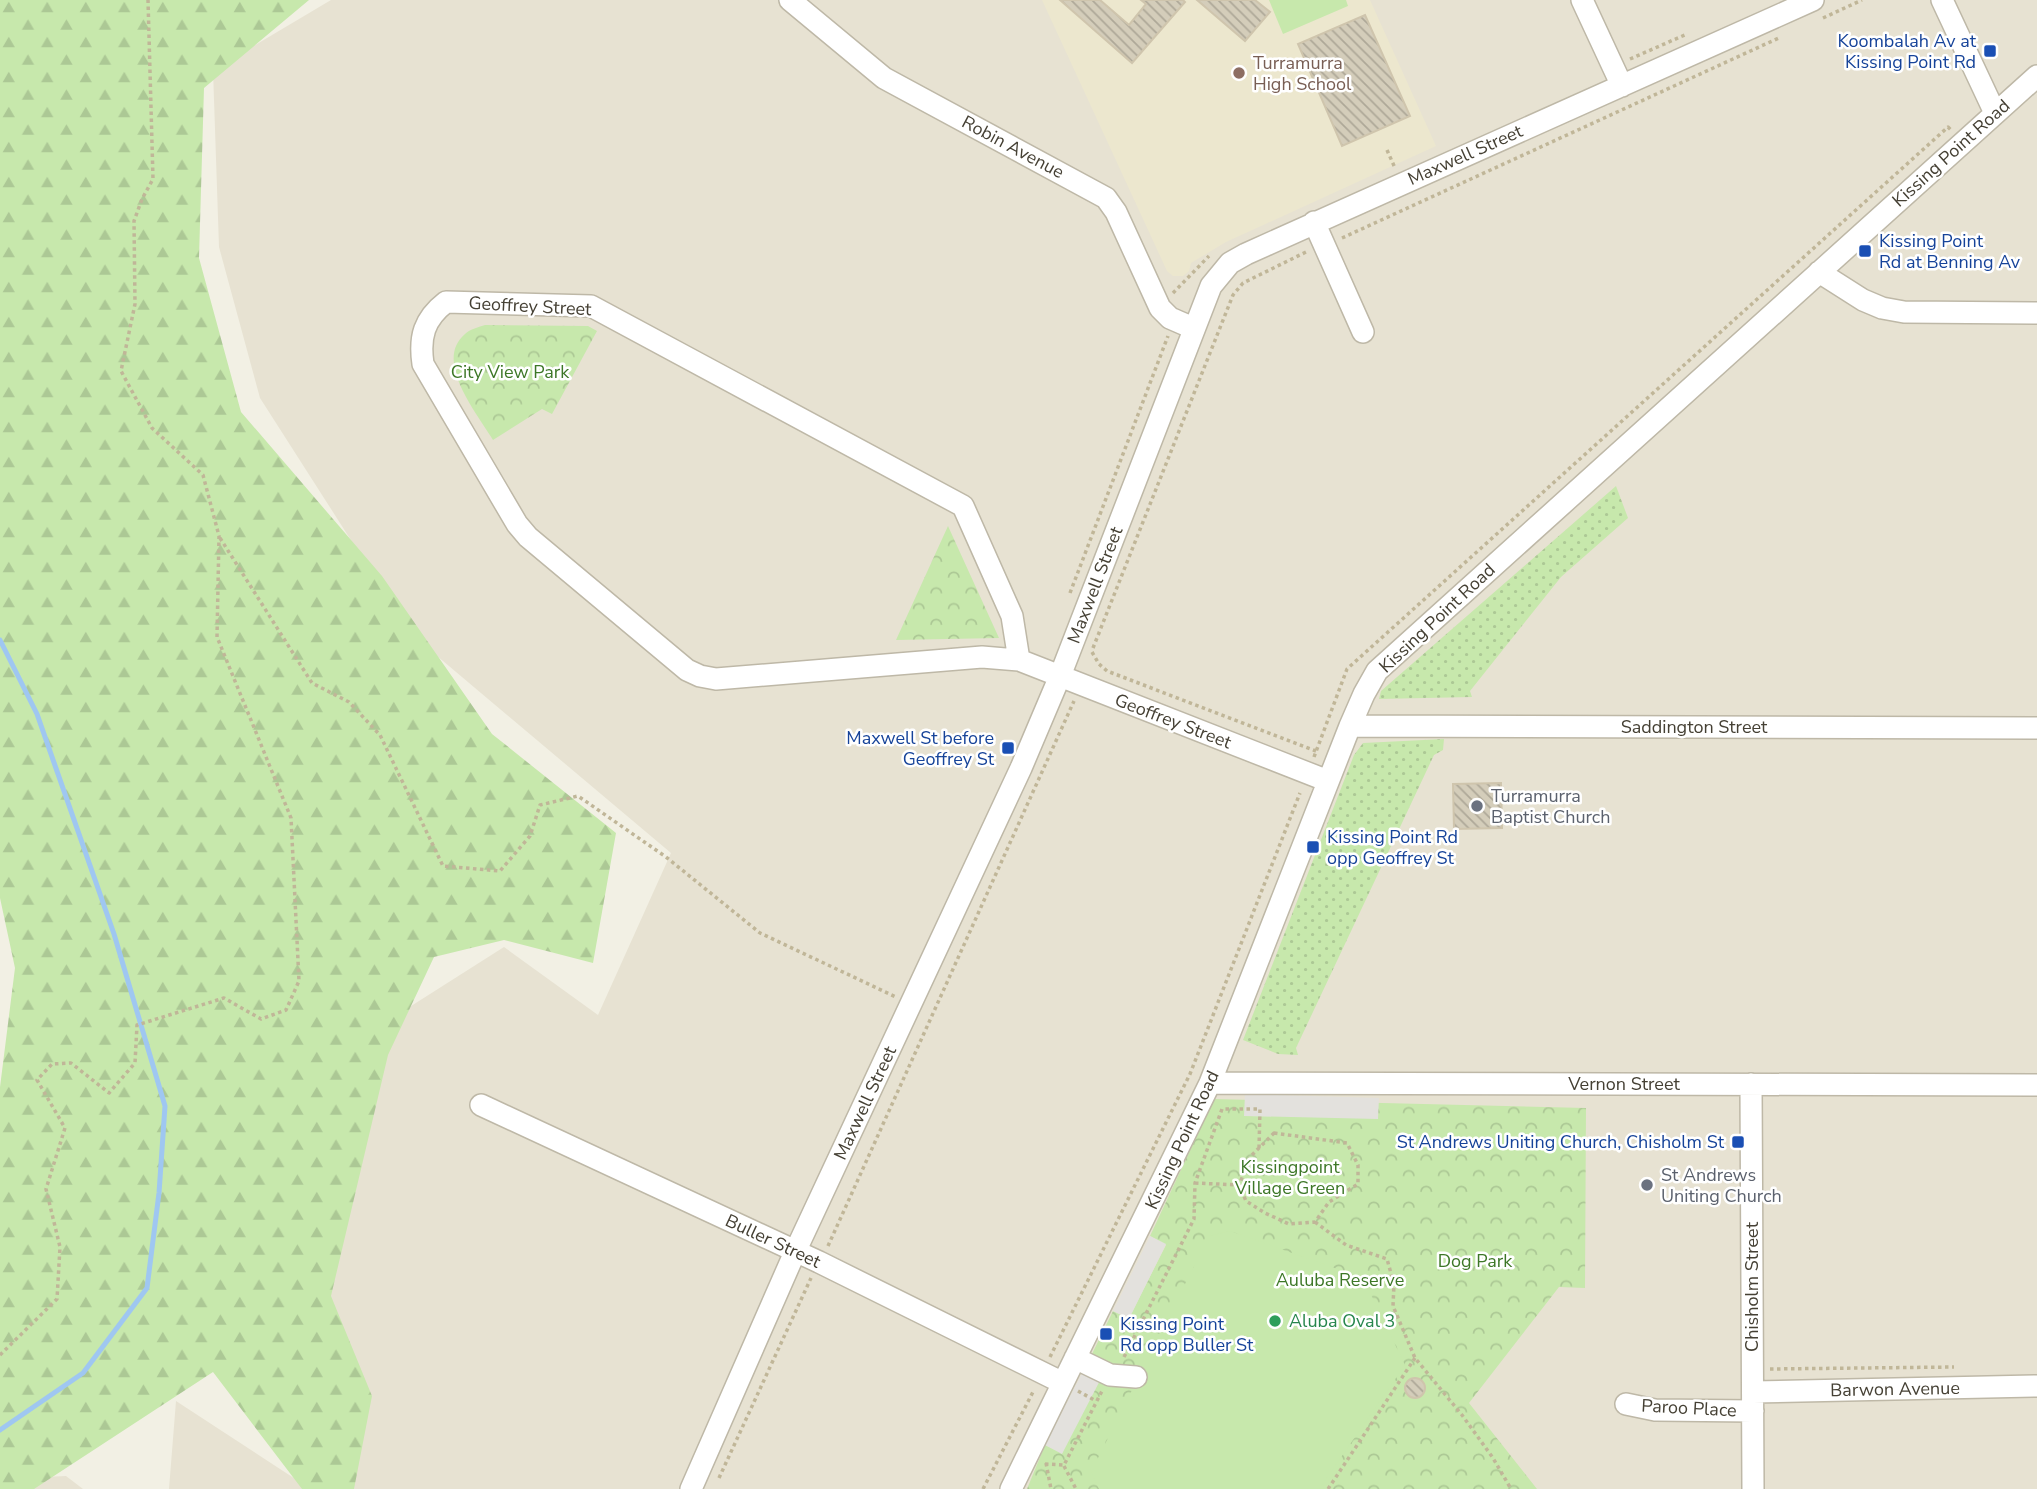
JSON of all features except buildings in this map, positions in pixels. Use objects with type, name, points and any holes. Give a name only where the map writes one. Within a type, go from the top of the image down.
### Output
[{"type":"street","name":"Robin Avenue","points":[[790,0],[884,78],[1106,198],[1116,212],[1160,307],[1170,318],[1193,328]]},
{"type":"street","points":[[1582,0],[1622,86]]},
{"type":"street","name":"Maxwell Street","points":[[691,1489],[795,1252],[1021,768],[1060,676],[1211,286],[1230,263],[1246,254],[1813,0]]},
{"type":"street","points":[[1942,0],[1995,113]]},
{"type":"street","name":"Kissing Point Road","points":[[1012,1489],[1068,1385],[1075,1358],[1210,1083],[1350,726],[1377,671],[2037,76]]},
{"type":"street","points":[[1314,222],[1363,332]]},
{"type":"street","points":[[1819,272],[1863,300],[1893,310],[2037,313]]},
{"type":"street","name":"Geoffrey Street","points":[[1019,660],[1012,616],[963,506],[592,306],[446,302],[434,312],[425,325],[420,344],[423,364],[517,524],[528,537],[687,670],[716,679],[982,657],[1019,660],[1328,782]]},
{"type":"street","name":"Saddington Street","points":[[1350,726],[2037,728]]},
{"type":"street","name":"Vernon Street","points":[[1210,1083],[2037,1085]]},
{"type":"street","name":"Chisholm Street","points":[[1751,1084],[1753,1489]]},
{"type":"street","name":"Buller Street","points":[[481,1105],[819,1262],[1068,1385]]},
{"type":"street","points":[[1075,1358],[1110,1375],[1136,1377]]},
{"type":"street","name":"Barwon Avenue","points":[[1753,1402],[2037,1387]]},
{"type":"street","name":"Paroo Place","points":[[1626,1404],[1655,1410],[1753,1402]]},
{"type":"path","points":[[0,1354],[57,1299],[60,1247],[46,1189],[65,1128],[37,1080],[52,1064],[71,1063],[109,1093],[135,1062],[137,1024],[224,998],[261,1019],[286,1010],[299,981],[291,818],[217,637],[219,536],[203,475],[152,428],[121,371],[135,304],[134,221],[153,178],[148,0]]},
{"type":"path","points":[[1812,23],[1862,0]]},
{"type":"path","points":[[1337,241],[1787,34]]},
{"type":"path","points":[[1387,150],[1395,168]]},
{"type":"path","points":[[1088,661],[1233,295],[1243,284],[1308,251]]},
{"type":"path","points":[[1066,604],[1168,335]]},
{"type":"path","points":[[219,536],[312,683],[349,702],[380,734],[443,866],[500,871],[530,836],[540,805],[578,796],[666,857],[760,933],[911,1003]]},
{"type":"path","points":[[1092,652],[1107,671],[1316,751]]},
{"type":"path","points":[[826,1251],[1075,700]]},
{"type":"path","points":[[1050,1358],[1191,1074],[1300,793]]},
{"type":"path","points":[[1064,1465],[1113,1369],[1121,1363],[1194,1219],[1195,1183],[1222,1109],[1260,1109],[1259,1148]]},
{"type":"path","points":[[1315,1222],[1329,1202],[1358,1184],[1358,1164],[1347,1143],[1274,1133],[1251,1157],[1239,1185],[1246,1201],[1289,1224],[1315,1222],[1346,1245],[1387,1259],[1394,1284],[1393,1306],[1415,1358],[1462,1415],[1493,1458],[1511,1489]]},
{"type":"path","points":[[1195,1183],[1239,1185]]},
{"type":"path","points":[[718,1479],[813,1272]]},
{"type":"path","points":[[1328,1489],[1415,1358]]},
{"type":"path","points":[[1768,1369],[1956,1367]]},
{"type":"path","points":[[1068,1385],[1097,1401]]},
{"type":"path","points":[[983,1489],[1034,1390]]},
{"type":"path","points":[[1051,1489],[1046,1463],[1064,1465]]},
{"type":"path","points":[[1064,1465],[1076,1489]]},
{"type":"shaded area","points":[[331,0],[2037,0],[2037,1489],[169,1489],[176,1401],[303,1484],[186,1149],[504,947],[598,1015],[671,853],[411,634],[260,398],[219,247],[213,70]]},
{"type":"shaded area","name":"Turramurra High School","points":[[1042,0],[1370,0],[1436,146],[1226,242],[1191,263],[1189,271],[1183,276],[1173,276],[1167,271]]},
{"type":"shaded area","points":[[1245,1094],[1379,1098],[1378,1119],[1244,1116]]},
{"type":"shaded area","points":[[1150,1236],[1166,1244],[1129,1319],[1113,1311]]},
{"type":"shaded area","points":[[1091,1356],[1108,1365],[1062,1454],[1045,1445]]},
{"type":"shaded area","points":[[66,1476],[83,1489],[0,1489],[0,1479]]},
{"type":"green space","points":[[0,0],[309,0],[204,88],[199,258],[241,412],[382,576],[492,734],[616,833],[593,963],[504,940],[434,957],[388,1055],[331,1296],[372,1396],[354,1489],[302,1489],[213,1372],[34,1489],[0,1489],[0,1087],[15,968],[0,898]]},
{"type":"green space","points":[[1269,0],[1346,0],[1348,6],[1283,34]]},
{"type":"green space","name":"City View Park","points":[[485,325],[588,326],[597,331],[552,414],[542,409],[493,440],[461,387],[454,358],[456,345],[465,334]]},
{"type":"green space","points":[[1616,486],[1628,518],[1561,577],[1470,691],[1472,697],[1379,699],[1381,691]]},
{"type":"green space","points":[[948,526],[999,638],[896,640]]},
{"type":"green space","points":[[1444,739],[1443,750],[1434,755],[1296,1048],[1298,1055],[1278,1054],[1243,1040],[1354,755],[1363,743]]},
{"type":"green space","name":"Auluba Reserve","points":[[1214,1099],[1586,1108],[1585,1288],[1559,1287],[1469,1403],[1537,1489],[1027,1489],[1045,1445],[1062,1453],[1091,1356],[1113,1311],[1129,1318],[1166,1245],[1150,1236]]},
{"type":"green space","name":"Aluba Oval 3","points":[[1230,1231],[1363,1278],[1405,1365],[1319,1489],[1099,1489],[1091,1472],[1209,1236]]},
{"type":"waterway","points":[[0,640],[37,714],[114,934],[165,1106],[159,1193],[147,1288],[83,1373],[0,1430]]},
{"type":"place","name":"Koombalah Av at Kissing Point Rd","points":[[1990,51]]},
{"type":"place","name":"Turramurra High School","points":[[1239,73]]},
{"type":"place","name":"Kissing Point Rd at Benning Av","points":[[1865,251]]},
{"type":"place","name":"Maxwell St before Geoffrey St","points":[[1008,748]]},
{"type":"place","name":"Turramurra Baptist Church","points":[[1477,806]]},
{"type":"place","name":"Kissing Point Rd opp Geoffrey St","points":[[1313,847]]},
{"type":"place","name":"St Andrews Uniting Church, Chisholm St","points":[[1738,1142]]},
{"type":"place","name":"St Andrews Uniting Church","points":[[1647,1185]]},
{"type":"place","name":"Aluba Oval 3","points":[[1275,1321]]},
{"type":"place","name":"Kissing Point Rd opp Buller St","points":[[1106,1334]]},
{"type":"park label","name":"Kissingpoint Village Green","points":[[1290,1177]]},
{"type":"park label","name":"Dog Park","points":[[1475,1261]]}]
